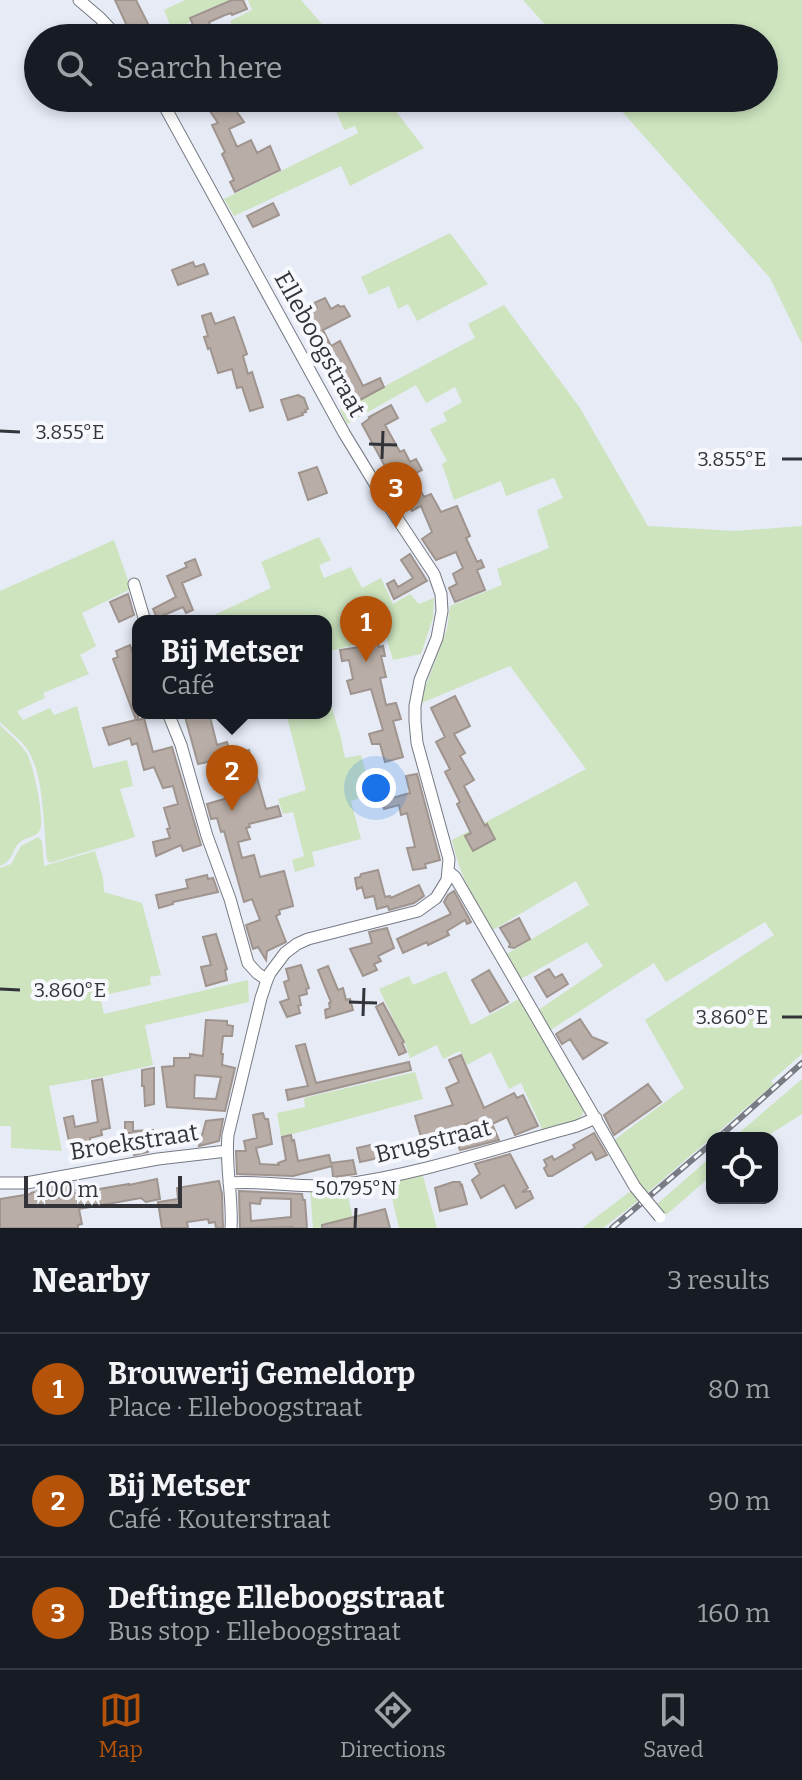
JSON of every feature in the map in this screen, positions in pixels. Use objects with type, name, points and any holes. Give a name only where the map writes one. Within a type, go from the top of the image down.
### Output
[{"type":"street","points":[[79,0],[106,24]]},
{"type":"street","name":"Elleboogstraat","points":[[168,112],[344,433],[438,582],[442,601],[439,629],[420,680],[415,721],[417,743],[449,859],[449,872]]},
{"type":"street","points":[[134,584],[143,615]]},
{"type":"street","points":[[170,719],[248,963],[267,980]]},
{"type":"street","points":[[231,1228],[227,1151],[231,1122],[267,980],[280,959],[297,944],[418,911],[442,891],[449,872],[455,877],[635,1187],[663,1223]]},
{"type":"street","name":"Brugstraat","points":[[229,1183],[318,1187],[342,1184],[441,1163],[596,1118]]},
{"type":"street","name":"Broekstraat","points":[[0,1183],[26,1183],[158,1159],[227,1151]]},
{"type":"green space","points":[[185,0],[242,0],[186,24],[170,24],[164,10]]},
{"type":"green space","points":[[248,0],[301,0],[322,24],[231,24],[230,21],[252,10]]},
{"type":"green space","points":[[523,0],[802,0],[802,344],[770,278],[622,112],[778,112],[778,24],[544,24]]},
{"type":"green space","points":[[337,112],[397,112],[424,148],[350,186],[341,166],[234,216],[224,199],[358,133],[355,126],[344,130]]},
{"type":"green space","points":[[450,233],[488,284],[417,321],[408,304],[398,309],[389,286],[369,295],[361,277]]},
{"type":"green space","points":[[504,305],[580,408],[648,526],[735,531],[802,526],[802,1054],[771,1081],[774,1084],[718,1132],[706,1132],[706,1142],[647,1193],[614,1140],[684,1088],[645,1020],[774,935],[765,922],[666,982],[654,963],[549,1031],[537,1011],[603,966],[587,942],[519,980],[505,955],[589,905],[576,881],[491,931],[473,898],[452,840],[586,769],[510,666],[419,704],[447,629],[450,606],[502,585],[497,569],[549,548],[537,510],[563,498],[554,478],[506,496],[501,481],[454,500],[442,464],[447,461],[430,429],[447,421],[443,413],[462,402],[455,387],[426,403],[416,385],[347,424],[340,410],[475,338],[468,324]]},
{"type":"green space","points":[[319,537],[331,560],[319,565],[324,578],[351,567],[362,588],[381,578],[393,604],[410,594],[419,604],[434,598],[433,618],[421,654],[393,660],[386,637],[332,650],[332,615],[214,615],[271,588],[261,562]]},
{"type":"green space","points":[[114,540],[131,589],[82,613],[96,646],[80,655],[89,674],[43,693],[45,698],[17,711],[23,720],[50,708],[54,715],[77,706],[93,768],[127,760],[133,786],[120,789],[135,837],[50,863],[47,860],[41,791],[35,765],[24,745],[0,722],[0,591]]},
{"type":"green space","points":[[332,709],[345,758],[361,755],[372,794],[351,801],[361,839],[312,852],[315,866],[295,872],[292,860],[304,856],[293,812],[283,814],[278,799],[306,790],[288,719],[332,719]]},
{"type":"green space","points":[[0,725],[29,758],[38,791],[41,824],[38,833],[19,843],[10,858],[0,866]]},
{"type":"green space","points":[[38,837],[42,841],[44,866],[95,851],[104,892],[142,903],[161,975],[150,977],[151,985],[100,996],[104,1014],[248,980],[249,1002],[145,1025],[153,1065],[49,1086],[62,1151],[11,1148],[11,1126],[0,1126],[0,868],[11,864],[21,846]]},
{"type":"green space","points":[[446,971],[471,1025],[521,998],[585,1109],[578,1119],[568,1125],[543,1131],[521,1083],[509,1089],[491,1052],[467,1065],[460,1051],[443,1059],[437,1045],[410,1058],[379,989],[409,976],[413,985]]},
{"type":"green space","points":[[415,1072],[423,1099],[281,1137],[277,1113],[305,1107],[304,1098]]},
{"type":"green space","points":[[802,1079],[802,1114],[774,1132],[740,1132]]},
{"type":"green space","points":[[706,1161],[706,1180],[666,1215],[657,1204]]},
{"type":"green space","points":[[422,1172],[437,1228],[399,1228],[388,1181]]},
{"type":"green space","points":[[346,1188],[355,1228],[313,1228],[310,1189]]},
{"type":"green space","points":[[632,1190],[639,1200],[603,1228],[582,1228]]},
{"type":"building","points":[[115,0],[136,0],[148,24],[126,24]]},
{"type":"building","points":[[232,0],[243,0],[247,9],[225,15],[210,24],[193,24],[190,18]]},
{"type":"building","points":[[211,112],[237,112],[244,122],[229,129],[237,147],[251,140],[257,153],[270,146],[280,170],[235,192],[230,182],[234,180],[222,154],[225,152],[212,125],[218,123]]},
{"type":"building","points":[[273,203],[279,215],[253,227],[247,216]]},
{"type":"building","points":[[193,262],[195,267],[204,264],[208,274],[178,285],[172,270]]},
{"type":"building","points":[[325,298],[331,309],[344,306],[350,316],[323,330],[331,346],[340,341],[363,386],[380,378],[384,387],[349,406],[315,338],[312,340],[301,318],[317,308],[314,303]]},
{"type":"building","points":[[211,313],[215,324],[234,317],[247,354],[243,356],[248,374],[252,372],[263,407],[250,411],[242,387],[237,388],[232,369],[218,373],[204,337],[208,336],[202,316]]},
{"type":"building","points":[[298,395],[304,398],[308,409],[303,415],[288,420],[281,400]]},
{"type":"building","points":[[391,405],[398,418],[385,425],[400,452],[404,450],[410,462],[416,459],[422,470],[412,475],[424,497],[431,494],[441,512],[457,506],[470,536],[466,538],[477,562],[481,560],[484,567],[477,570],[485,590],[455,602],[449,588],[457,584],[453,574],[463,568],[456,552],[436,560],[422,539],[432,532],[421,506],[412,511],[362,424]]},
{"type":"building","points":[[317,467],[327,493],[308,500],[299,473]]},
{"type":"building","points":[[410,554],[427,581],[394,599],[387,584],[394,580],[398,587],[413,578],[401,560]]},
{"type":"building","points":[[195,559],[201,575],[182,583],[193,610],[186,613],[183,607],[156,615],[153,609],[176,597],[167,576],[187,567],[185,563]]},
{"type":"building","points":[[128,594],[134,615],[119,622],[110,602]]},
{"type":"building","points":[[378,644],[379,647],[383,646],[385,656],[381,656],[386,677],[380,678],[386,705],[396,703],[401,719],[393,721],[403,757],[385,762],[380,744],[372,744],[369,734],[383,730],[371,689],[351,694],[347,681],[353,679],[349,660],[342,661],[340,650]]},
{"type":"building","points":[[130,645],[132,651],[132,709],[113,659],[118,657],[116,651]]},
{"type":"building","points":[[455,696],[470,726],[454,734],[465,753],[460,756],[474,780],[464,786],[495,839],[473,851],[465,836],[471,833],[445,772],[450,769],[436,742],[445,737],[431,708]]},
{"type":"building","points":[[144,719],[153,752],[172,747],[201,845],[183,851],[181,845],[156,856],[153,842],[170,838],[164,808],[178,804],[173,786],[163,788],[154,767],[144,770],[137,743],[132,745],[130,738],[109,745],[103,728]]},
{"type":"building","points":[[186,719],[210,719],[217,745],[227,742],[231,755],[249,750],[266,809],[278,806],[281,816],[249,824],[250,827],[246,828],[250,839],[238,842],[242,858],[254,855],[260,877],[284,871],[292,901],[293,906],[279,910],[280,914],[276,916],[286,942],[267,951],[266,960],[258,947],[253,949],[246,925],[260,920],[252,899],[244,902],[224,831],[221,832],[217,818],[211,819],[207,804],[231,797],[229,790],[248,785],[243,768],[216,776],[212,761],[198,764]]},
{"type":"building","points":[[417,774],[440,860],[425,864],[426,868],[413,870],[407,848],[415,847],[407,813],[401,815],[399,805],[384,809],[382,801],[410,793],[406,776]]},
{"type":"building","points":[[378,870],[385,897],[391,898],[419,885],[424,896],[414,903],[389,910],[388,906],[377,909],[374,896],[365,898],[362,887],[357,889],[355,878]]},
{"type":"building","points":[[207,875],[208,879],[213,878],[218,892],[159,908],[156,895],[188,888],[186,880]]},
{"type":"building","points":[[454,891],[471,922],[467,924],[465,920],[447,931],[449,935],[403,953],[397,939],[451,914],[444,902]]},
{"type":"building","points":[[519,918],[530,939],[514,948],[509,947],[500,928]]},
{"type":"building","points":[[387,928],[394,948],[378,956],[381,961],[374,964],[377,970],[363,976],[350,949],[372,943],[369,932]]},
{"type":"building","points":[[216,934],[227,969],[227,980],[206,986],[201,967],[211,965],[203,937]]},
{"type":"building","points":[[301,965],[309,988],[306,989],[307,994],[299,996],[300,1013],[287,1017],[280,1002],[289,999],[284,982],[289,980],[286,969]]},
{"type":"building","points":[[328,966],[338,990],[343,988],[353,1010],[326,1018],[325,1010],[330,1008],[331,1002],[318,970]]},
{"type":"building","points":[[549,969],[555,978],[562,974],[568,984],[547,997],[535,977]]},
{"type":"building","points":[[489,970],[508,1002],[490,1012],[472,980]]},
{"type":"building","points":[[383,1003],[404,1042],[406,1052],[399,1055],[376,1007]]},
{"type":"building","points":[[580,1019],[592,1037],[607,1043],[583,1059],[570,1039],[562,1044],[556,1034]]},
{"type":"building","points":[[206,1020],[227,1021],[227,1025],[233,1026],[232,1036],[223,1036],[222,1065],[235,1068],[225,1111],[167,1107],[162,1067],[174,1066],[174,1058],[190,1058],[190,1054],[203,1056]],"holes":[[[195,1075],[221,1077],[216,1099],[194,1098]]]},
{"type":"building","points":[[305,1044],[316,1083],[409,1062],[411,1070],[288,1100],[286,1090],[308,1086],[296,1046]]},
{"type":"building","points":[[461,1055],[484,1108],[514,1093],[517,1098],[523,1095],[538,1126],[515,1135],[507,1117],[492,1124],[499,1140],[460,1150],[458,1145],[482,1136],[476,1120],[446,1132],[450,1144],[425,1151],[415,1116],[453,1105],[446,1088],[459,1082],[449,1060]]},
{"type":"building","points":[[154,1068],[154,1104],[145,1106],[142,1070]]},
{"type":"building","points":[[102,1079],[110,1128],[101,1130],[102,1135],[90,1138],[90,1142],[70,1146],[64,1118],[73,1116],[75,1127],[98,1122],[92,1081]]},
{"type":"building","points":[[648,1084],[661,1102],[614,1135],[604,1115]]},
{"type":"building","points":[[263,1113],[268,1119],[272,1144],[256,1148],[260,1164],[279,1165],[286,1160],[282,1137],[291,1135],[298,1161],[329,1155],[331,1163],[353,1160],[356,1174],[333,1177],[332,1166],[293,1176],[237,1174],[236,1151],[246,1151],[244,1141],[257,1138],[253,1115]]},
{"type":"building","points":[[223,1119],[219,1141],[199,1146],[206,1121]]},
{"type":"building","points":[[125,1122],[133,1122],[133,1131],[153,1130],[153,1139],[148,1140],[148,1152],[134,1155],[133,1133],[125,1133]]},
{"type":"building","points":[[594,1133],[607,1155],[596,1160],[592,1152],[548,1176],[544,1160],[552,1156],[554,1160]]},
{"type":"building","points":[[380,1143],[383,1157],[360,1162],[357,1148]]},
{"type":"building","points":[[510,1154],[528,1188],[522,1192],[530,1191],[533,1198],[516,1208],[504,1185],[481,1198],[472,1180],[480,1174],[475,1164]]},
{"type":"building","points":[[157,1179],[160,1199],[146,1202],[141,1198],[79,1209],[82,1224],[78,1228],[0,1228],[0,1199],[73,1183],[75,1193]]},
{"type":"building","points":[[219,1181],[223,1228],[216,1228],[215,1222],[209,1223],[208,1219],[187,1222],[188,1228],[162,1228],[158,1202],[178,1199],[177,1188]]},
{"type":"building","points":[[453,1182],[462,1185],[467,1204],[440,1211],[435,1188]]},
{"type":"building","points":[[239,1191],[302,1194],[305,1200],[307,1228],[240,1228]],"holes":[[[261,1198],[291,1199],[291,1217],[251,1221],[250,1203],[260,1204]]]},
{"type":"building","points":[[385,1209],[390,1228],[322,1228],[322,1225]]},
{"type":"railway","points":[[725,1132],[802,1063]]},
{"type":"railway","points":[[612,1228],[706,1148]]},
{"type":"place","name":"Deftinge Elleboogstraat","points":[[396,528]]},
{"type":"place","name":"Brouwerij Gemeldorp","points":[[366,662]]},
{"type":"place","name":"Bij Metser","points":[[232,811]]}]
